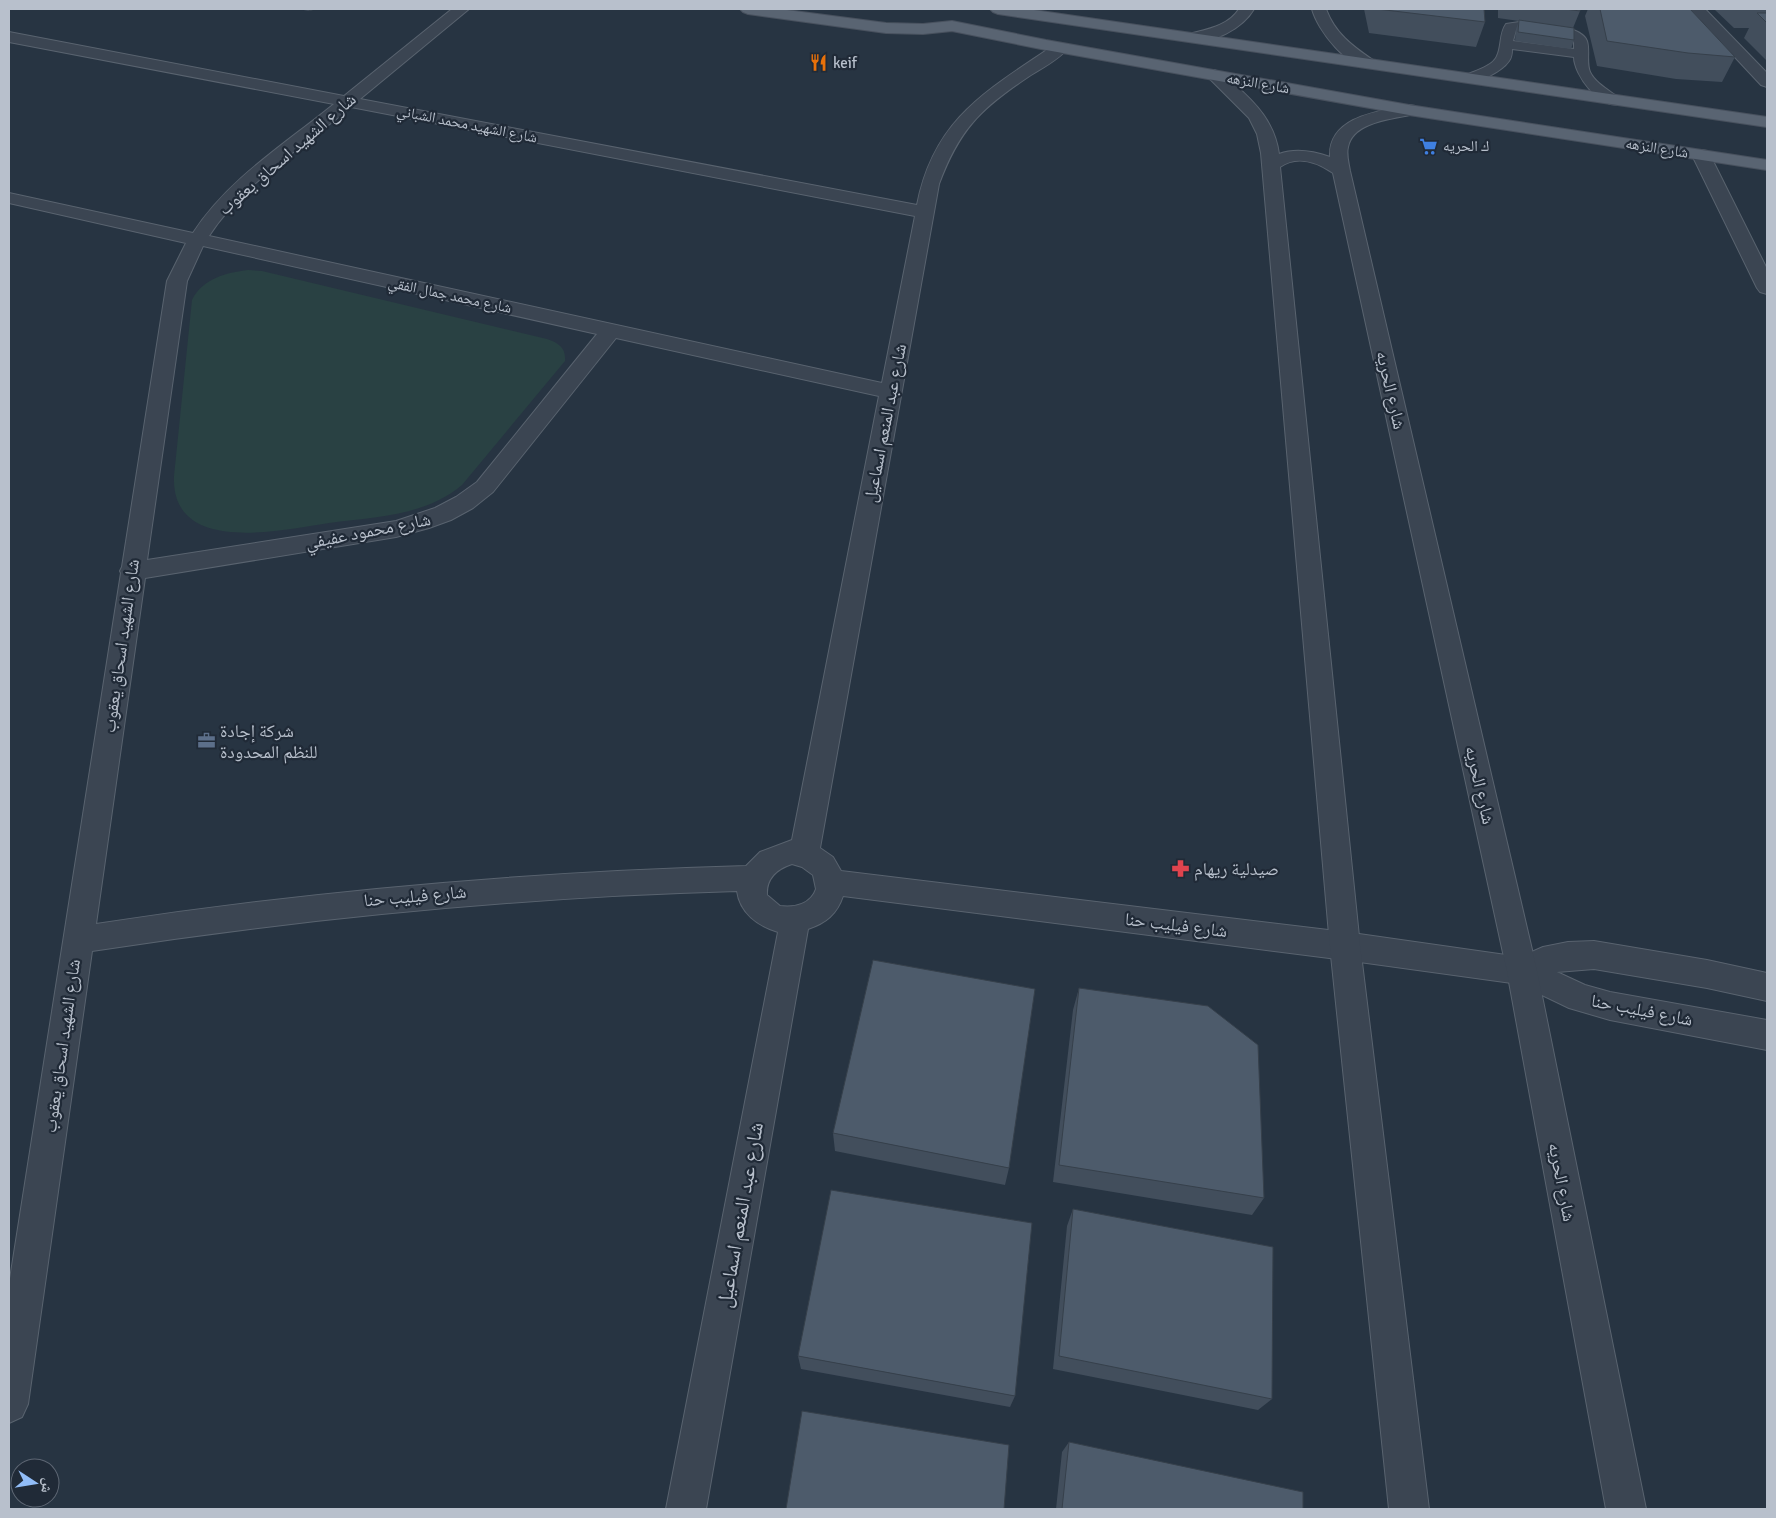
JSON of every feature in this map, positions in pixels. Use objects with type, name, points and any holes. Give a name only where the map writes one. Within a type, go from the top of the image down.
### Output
[{"type":"main road","name":"شارع النزهه","points":[[748,9],[886,28],[922,29],[952,26],[1060,48],[1409,110],[1767,166]]},
{"type":"main road","points":[[858,9],[952,26]]},
{"type":"main road","points":[[998,9],[1767,122]]},
{"type":"street","name":"شارع الشهيد اسحاق يعقوب","points":[[9,1404],[132,571],[174,295],[182,267],[197,239],[231,198],[461,9]]},
{"type":"street","points":[[1195,37],[1228,27],[1241,17],[1246,9]]},
{"type":"street","points":[[1318,9],[1324,23],[1333,36],[1348,50],[1367,63]]},
{"type":"street","points":[[1697,9],[1767,82]]},
{"type":"street","name":"شارع الشهيد محمد الشباني","points":[[9,37],[925,212]]},
{"type":"street","name":"شارع عبد المنعم اسماعيل","points":[[804,854],[925,212],[935,168],[946,146],[960,125],[992,94],[1060,48]]},
{"type":"street","points":[[1214,75],[1247,105],[1258,118],[1267,139],[1271,165],[1345,946],[1409,1509]]},
{"type":"street","name":"شارع الحريه","points":[[1409,110],[1371,119],[1351,129],[1341,140],[1339,146],[1341,171],[1522,971],[1626,1509]]},
{"type":"street","points":[[1701,155],[1767,288]]},
{"type":"street","points":[[1271,165],[1283,158],[1301,156],[1329,162],[1341,171]]},
{"type":"street","name":"شارع محمد جمال الفقي","points":[[9,198],[891,392]]},
{"type":"street","name":"شارع محمود عفيفي","points":[[132,571],[414,526],[446,514],[461,506],[485,488],[611,330]]},
{"type":"street","points":[[792,852],[804,854],[822,864],[828,873],[831,882],[826,903],[818,912],[795,920],[782,920],[770,916],[760,909],[754,900],[752,889],[754,878],[759,868],[779,855],[792,852]]},
{"type":"street","name":"شارع فيليب حنا","points":[[78,940],[238,916],[414,896],[556,885],[754,878]]},
{"type":"street","name":"شارع فيليب حنا","points":[[831,882],[1345,946],[1522,971],[1580,998],[1610,1006],[1767,1035]]},
{"type":"street","name":"شارع عبد المنعم اسماعيل","points":[[686,1509],[795,920]]},
{"type":"street","points":[[1522,971],[1543,961],[1568,956],[1594,955],[1707,974],[1767,987]]},
{"type":"lane","points":[[1471,78],[1501,62],[1506,54],[1508,31],[1515,26],[1561,30],[1573,34],[1580,40],[1581,65],[1584,74],[1614,101]]},
{"type":"lane","points":[[1507,44],[1580,54]]},
{"type":"green space","points":[[248,270],[262,271],[547,339],[555,342],[563,349],[565,361],[462,485],[432,503],[382,517],[284,530],[232,532],[209,528],[190,518],[178,501],[174,476],[192,300],[202,286],[216,278]]},
{"type":"building","points":[[1377,9],[1484,9],[1485,22]]},
{"type":"building","points":[[1600,9],[1690,9],[1735,57],[1688,53],[1607,41]]},
{"type":"building","points":[[1757,13],[1767,13],[1767,23]]},
{"type":"building","points":[[1519,20],[1574,28],[1574,40],[1518,32]]},
{"type":"building","points":[[873,960],[1035,989],[1009,1168],[833,1133]]},
{"type":"building","points":[[1079,988],[1208,1006],[1258,1045],[1264,1198],[1059,1165]]},
{"type":"building","points":[[831,1190],[1032,1223],[1015,1396],[798,1356]]},
{"type":"building","points":[[1073,1209],[1273,1247],[1272,1399],[1059,1356]]},
{"type":"building","points":[[802,1411],[1009,1445],[1004,1509],[786,1509]]},
{"type":"building","points":[[1069,1442],[1303,1492],[1303,1509],[1062,1509]]},
{"type":"place","name":"keif","points":[[819,63]]},
{"type":"place","name":"ك الحريه","points":[[1429,146]]},
{"type":"place","name":"شركة إجادة للنظم المحدودة","points":[[206,741]]},
{"type":"place","name":"صيدلية ريهام","points":[[1180,869]]}]
